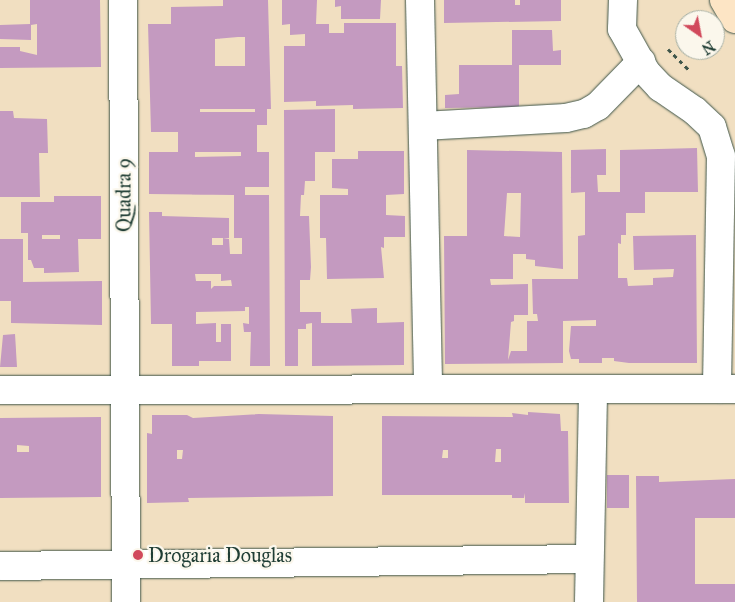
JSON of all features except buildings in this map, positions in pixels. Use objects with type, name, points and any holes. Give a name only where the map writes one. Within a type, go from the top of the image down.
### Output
[{"type":"main road","points":[[724,0],[735,20]]},
{"type":"street","name":"Quadra 9","points":[[123,0],[126,602]]},
{"type":"street","points":[[420,0],[428,388]]},
{"type":"street","points":[[0,390],[428,388],[592,391],[726,389],[721,156],[712,127],[695,111],[660,87],[641,62],[622,29],[623,0]]},
{"type":"street","points":[[423,126],[566,118],[584,114],[598,106],[641,62]]},
{"type":"street","points":[[588,602],[587,559],[592,391]]},
{"type":"street","points":[[0,566],[126,562],[587,559]]},
{"type":"path","points":[[666,48],[693,74]]},
{"type":"place","name":"Drogaria Douglas","points":[[138,555]]}]
